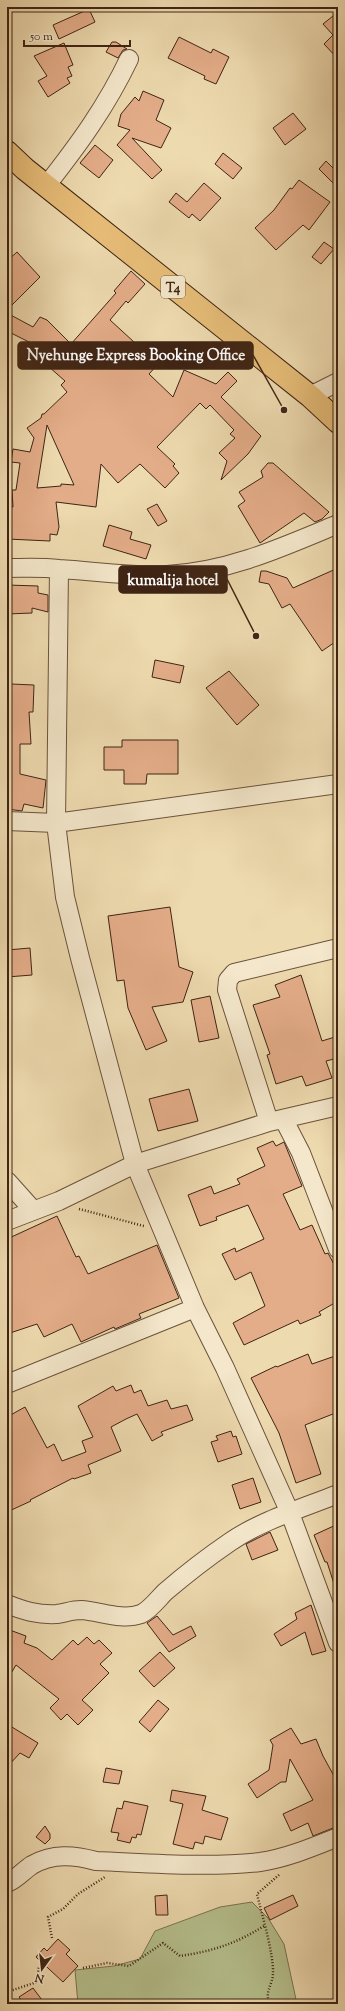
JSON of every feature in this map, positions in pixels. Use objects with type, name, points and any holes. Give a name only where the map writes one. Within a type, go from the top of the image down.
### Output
[{"type":"highway","name":"T4","points":[[7,152],[46,186],[310,396],[338,422]]},
{"type":"street","points":[[46,186],[88,131],[112,93],[129,59]]},
{"type":"street","points":[[310,396],[338,382]]},
{"type":"street","points":[[7,568],[58,568],[127,576],[168,575],[215,569],[265,554],[338,524]]},
{"type":"street","points":[[58,568],[56,823],[65,897],[135,1164],[195,1308],[225,1368],[290,1513],[338,1643]]},
{"type":"street","points":[[7,821],[56,823],[338,784]]},
{"type":"street","points":[[338,948],[234,973],[228,980],[227,990],[277,1121],[301,1153],[338,1249]]},
{"type":"street","points":[[7,1221],[59,1200],[135,1164],[277,1121],[338,1106]]},
{"type":"street","points":[[7,1181],[33,1210]]},
{"type":"street","points":[[7,1384],[195,1308]]},
{"type":"street","points":[[7,1604],[24,1611],[40,1614],[58,1614],[81,1610],[109,1615],[139,1614],[148,1609],[199,1564],[232,1540],[290,1513],[338,1494]]},
{"type":"street","points":[[7,1883],[33,1865],[55,1856],[76,1856],[96,1861],[230,1864],[261,1861],[304,1851],[338,1837]]},
{"type":"path","points":[[59,1200],[83,1210],[140,1224],[164,1235]]},
{"type":"path","points":[[52,1938],[48,1917],[63,1909],[78,1894],[102,1880],[122,1862]]},
{"type":"path","points":[[270,2004],[266,1997],[273,1974],[257,1894],[284,1872]]},
{"type":"path","points":[[83,1968],[107,1963],[129,1966],[163,1943],[180,1956],[208,1951],[241,1940],[264,1926]]},
{"type":"path","points":[[7,1992],[37,1982],[39,1966]]},
{"type":"green space","points":[[252,1902],[268,1918],[284,1944],[297,2004],[78,2004],[75,1970],[114,1966],[140,1959],[155,1931],[220,1907]]},
{"type":"building","points":[[89,9],[95,22],[59,39],[53,25]]},
{"type":"building","points":[[338,12],[338,59],[324,44],[333,35],[323,24]]},
{"type":"building","points":[[179,37],[211,53],[213,49],[229,57],[216,84],[204,79],[205,76],[168,58]]},
{"type":"building","points":[[112,42],[116,42],[127,49],[123,50],[118,58],[106,52]]},
{"type":"building","points":[[64,43],[73,65],[68,67],[72,76],[67,78],[70,83],[48,97],[38,81],[47,76],[34,56]]},
{"type":"building","points":[[143,91],[164,100],[156,120],[171,128],[161,148],[132,138],[162,170],[152,179],[117,145],[130,130],[118,126],[121,114],[135,97],[139,101]]},
{"type":"building","points":[[293,113],[306,129],[285,145],[273,128]]},
{"type":"building","points":[[95,145],[113,160],[99,178],[80,163]]},
{"type":"building","points":[[223,153],[242,168],[233,179],[215,164]]},
{"type":"building","points":[[326,161],[338,173],[338,188],[319,169]]},
{"type":"building","points":[[299,180],[330,202],[309,230],[303,225],[276,250],[255,228],[274,210],[290,188],[292,189]]},
{"type":"building","points":[[204,183],[221,198],[200,221],[192,214],[189,218],[169,202],[176,193],[187,202]]},
{"type":"building","points":[[324,242],[334,249],[321,264],[312,257]]},
{"type":"building","points":[[17,252],[40,277],[7,310],[7,261]]},
{"type":"building","points":[[131,271],[145,284],[128,303],[126,301],[110,320],[158,364],[149,374],[173,397],[184,370],[216,384],[228,372],[237,381],[221,397],[261,436],[248,454],[221,480],[227,461],[219,453],[235,438],[230,434],[234,430],[210,405],[206,409],[200,403],[157,447],[175,464],[173,466],[179,473],[165,488],[140,464],[118,483],[101,464],[96,507],[56,502],[59,527],[57,535],[50,534],[50,541],[7,539],[7,506],[13,507],[12,490],[16,490],[20,463],[11,462],[13,449],[30,452],[34,438],[27,428],[41,418],[42,414],[44,414],[67,392],[61,385],[65,381],[32,352],[37,346],[7,331],[7,313],[33,327],[40,317],[47,320],[71,344],[116,293],[114,291]],"holes":[[[47,425],[74,485],[61,484],[61,486],[37,488]]]},
{"type":"building","points":[[268,463],[273,463],[329,512],[322,519],[315,522],[304,513],[260,543],[238,506],[245,501],[239,492],[263,477],[261,471]]},
{"type":"building","points":[[157,504],[167,521],[158,526],[147,509]]},
{"type":"building","points":[[109,525],[132,532],[130,539],[151,545],[146,559],[103,546]]},
{"type":"building","points":[[338,568],[338,640],[322,651],[290,604],[282,608],[269,584],[259,582],[261,571],[266,571],[287,578],[293,588]]},
{"type":"building","points":[[7,585],[38,586],[38,593],[48,595],[48,612],[32,608],[32,613],[7,614]]},
{"type":"building","points":[[155,660],[184,666],[180,683],[152,677]]},
{"type":"building","points":[[229,671],[259,705],[237,725],[206,688]]},
{"type":"building","points":[[11,684],[34,685],[33,712],[29,712],[31,744],[20,744],[20,774],[46,780],[43,808],[24,804],[22,811],[7,809],[7,716],[10,716]]},
{"type":"building","points":[[122,740],[178,740],[178,774],[147,774],[146,784],[124,784],[124,770],[104,770],[104,747],[122,747]]},
{"type":"building","points":[[170,907],[179,967],[193,972],[183,1002],[152,1007],[167,1041],[146,1050],[128,1008],[124,980],[117,981],[108,916]]},
{"type":"building","points":[[30,948],[32,975],[7,977],[7,950]]},
{"type":"building","points":[[301,975],[322,1041],[338,1036],[338,1058],[326,1061],[332,1078],[306,1086],[302,1076],[276,1084],[267,1055],[270,1054],[253,1005],[280,997],[275,985]]},
{"type":"building","points":[[210,996],[219,1038],[199,1042],[191,1000]]},
{"type":"building","points":[[189,1089],[198,1121],[158,1131],[149,1099]]},
{"type":"building","points":[[273,1141],[276,1146],[284,1142],[302,1186],[283,1194],[300,1230],[312,1225],[325,1254],[328,1253],[338,1272],[338,1301],[319,1312],[321,1315],[300,1324],[298,1320],[244,1345],[233,1323],[265,1306],[251,1272],[235,1280],[222,1254],[235,1248],[236,1252],[264,1239],[248,1205],[216,1217],[217,1220],[200,1226],[188,1195],[211,1186],[214,1194],[240,1184],[237,1179],[265,1166],[257,1148]]},
{"type":"building","points":[[57,1216],[76,1257],[79,1256],[88,1274],[157,1245],[179,1298],[139,1314],[141,1318],[115,1329],[114,1327],[81,1342],[72,1324],[44,1337],[37,1324],[7,1334],[7,1239]]},
{"type":"building","points":[[308,1354],[312,1364],[338,1355],[338,1412],[305,1425],[321,1474],[296,1483],[279,1433],[251,1378],[276,1366],[277,1367]]},
{"type":"building","points":[[131,1385],[134,1393],[141,1390],[148,1406],[167,1400],[171,1409],[187,1405],[193,1420],[161,1432],[163,1435],[152,1441],[137,1414],[126,1419],[111,1427],[121,1451],[88,1465],[91,1473],[74,1479],[73,1478],[30,1500],[31,1501],[7,1512],[7,1417],[25,1407],[47,1448],[54,1444],[62,1461],[86,1452],[82,1441],[93,1437],[78,1406],[113,1386],[116,1391]]},
{"type":"building","points":[[231,1431],[233,1437],[236,1436],[242,1454],[218,1462],[211,1442],[218,1440],[216,1436]]},
{"type":"building","points":[[253,1478],[261,1502],[240,1509],[232,1485]]},
{"type":"building","points":[[338,1524],[338,1587],[335,1587],[327,1562],[325,1562],[314,1535]]},
{"type":"building","points":[[270,1532],[278,1550],[252,1560],[246,1544]]},
{"type":"building","points":[[311,1605],[326,1651],[312,1655],[305,1632],[281,1646],[274,1634],[297,1619],[295,1613]]},
{"type":"building","points":[[157,1616],[173,1635],[191,1626],[196,1636],[169,1652],[147,1623]]},
{"type":"building","points":[[7,1629],[26,1636],[24,1643],[37,1648],[52,1660],[73,1640],[78,1645],[87,1637],[94,1644],[99,1640],[112,1653],[100,1664],[109,1673],[82,1700],[93,1710],[78,1725],[67,1714],[61,1720],[50,1708],[59,1699],[16,1665],[7,1680]]},
{"type":"building","points":[[160,1652],[175,1668],[154,1687],[139,1671]]},
{"type":"building","points":[[158,1700],[169,1709],[150,1732],[139,1722]]},
{"type":"building","points":[[7,1724],[38,1743],[29,1758],[20,1753],[7,1767]]},
{"type":"building","points":[[291,1728],[301,1744],[316,1739],[334,1776],[338,1774],[338,1826],[313,1836],[308,1823],[291,1831],[283,1814],[313,1800],[290,1759],[286,1782],[281,1782],[257,1798],[248,1784],[269,1770],[273,1745],[270,1740]]},
{"type":"building","points":[[106,1768],[122,1771],[119,1784],[103,1782]]},
{"type":"building","points":[[172,1790],[206,1796],[202,1810],[228,1818],[221,1840],[205,1836],[203,1844],[195,1842],[193,1849],[173,1844],[183,1804],[170,1801]]},
{"type":"building","points":[[124,1801],[148,1806],[141,1835],[137,1834],[136,1838],[132,1837],[130,1843],[117,1840],[119,1833],[111,1832],[117,1808],[122,1809]]},
{"type":"building","points":[[45,1826],[50,1834],[50,1839],[45,1844],[36,1837]]},
{"type":"building","points":[[167,1895],[168,1915],[156,1915],[155,1896]]},
{"type":"building","points":[[293,1895],[298,1906],[270,1920],[264,1908]]},
{"type":"building","points":[[58,1939],[70,1950],[66,1954],[78,1966],[63,1982],[36,1957],[44,1948],[47,1951]]},
{"type":"building","points":[[33,1988],[45,2004],[24,2004],[19,1997]]},
{"type":"place","name":"Nyehunge Express Booking Office","points":[[284,410]]},
{"type":"place","name":"kumalija hotel","points":[[256,636]]}]
